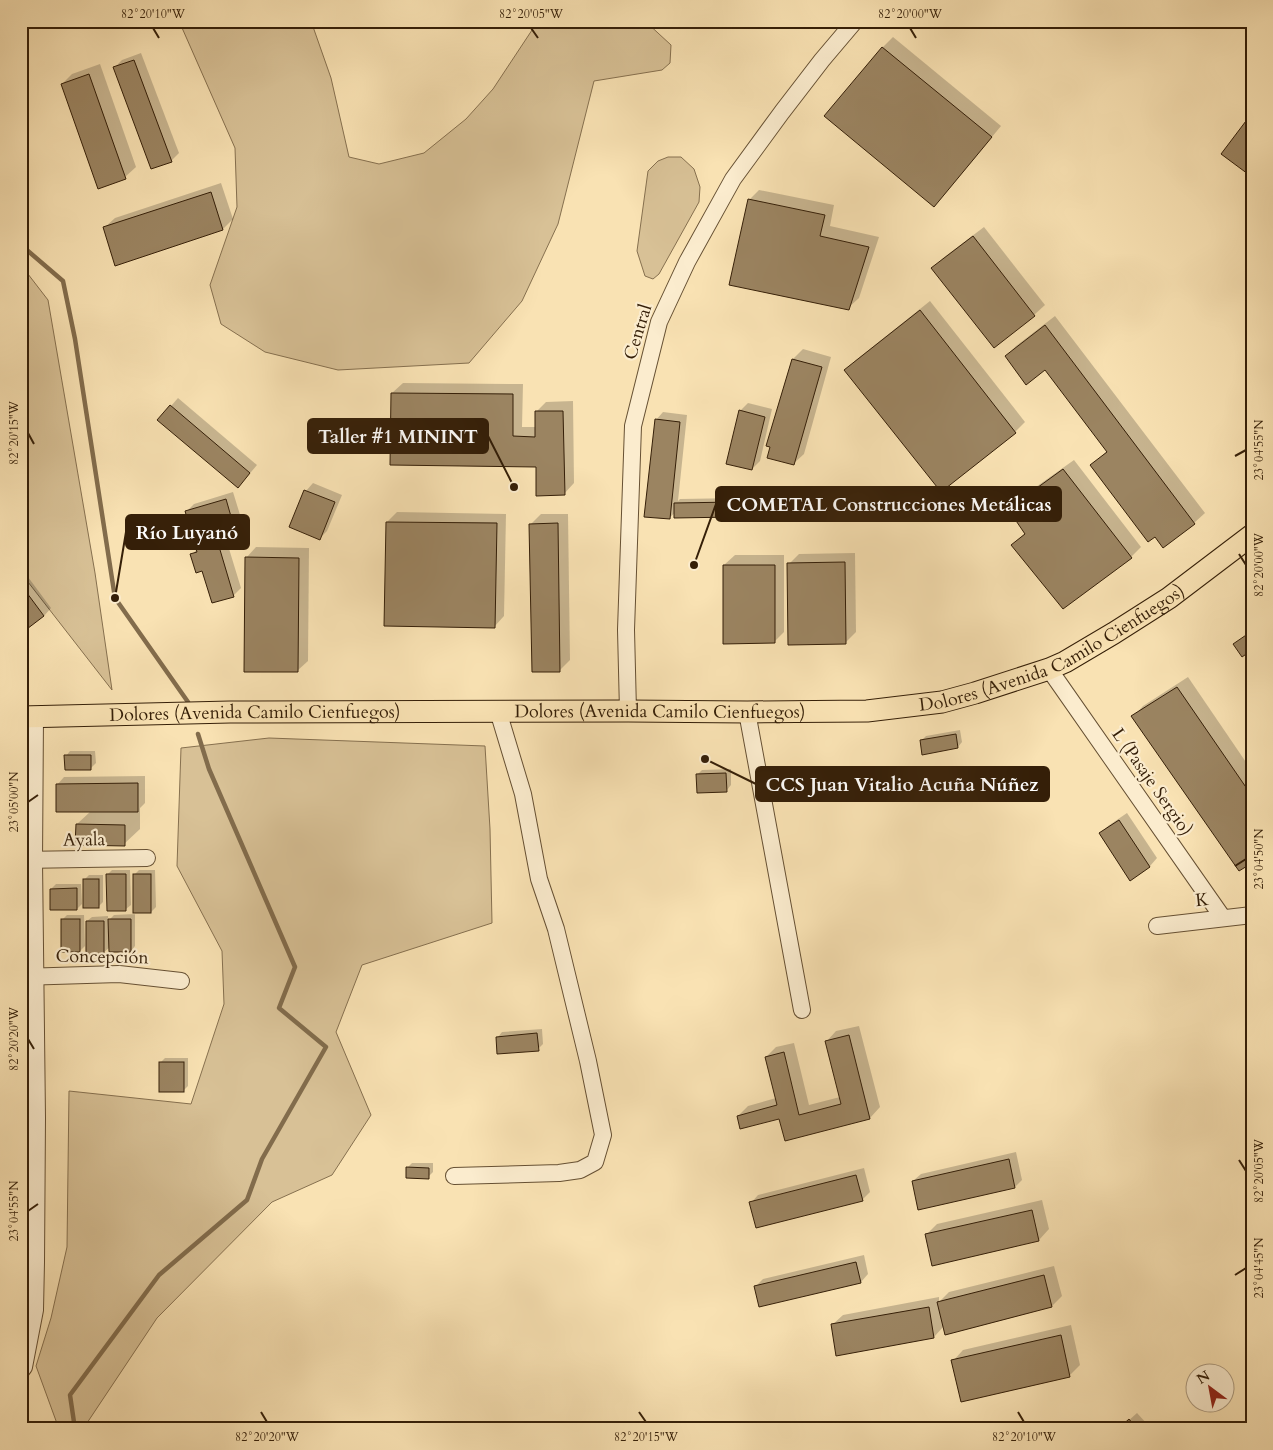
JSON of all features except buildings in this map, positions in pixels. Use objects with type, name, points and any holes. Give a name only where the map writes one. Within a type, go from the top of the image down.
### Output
[{"type":"main road","name":"Dolores (Avenida Camilo Cienfuegos)","points":[[28,717],[230,712],[867,711],[942,702],[1049,669],[1065,662],[1169,598],[1252,534]]},
{"type":"street","name":"Central","points":[[628,711],[626,630],[633,426],[659,322],[686,262],[733,179],[822,60],[855,21]]},
{"type":"street","name":"L (Pasaje Sergio)","points":[[1049,669],[1223,918]]},
{"type":"street","points":[[454,1176],[559,1173],[580,1170],[596,1162],[603,1135],[588,1061],[556,929],[539,879],[523,794],[498,711]]},
{"type":"street","points":[[747,712],[802,1010]]},
{"type":"street","points":[[21,1371],[24,1367],[35,1310],[29,1262],[28,717]]},
{"type":"street","name":"Ayala","points":[[27,860],[147,858]]},
{"type":"street","name":"K","points":[[1157,926],[1252,916]]},
{"type":"street","name":"Concepción","points":[[29,977],[119,974],[181,981]]},
{"type":"shaded area","points":[[179,21],[311,21],[331,78],[349,157],[379,164],[424,153],[466,119],[493,89],[538,21],[645,21],[671,45],[670,63],[662,70],[594,81],[558,224],[522,301],[469,363],[338,370],[265,352],[221,324],[210,285],[237,207],[235,148]]},
{"type":"shaded area","points":[[668,157],[681,157],[694,169],[700,187],[699,202],[659,274],[653,279],[645,276],[637,251],[648,171],[658,161]]},
{"type":"shaded area","points":[[21,265],[48,300],[95,573],[112,690],[21,573]]},
{"type":"shaded area","points":[[269,738],[485,746],[490,829],[492,923],[362,965],[336,1032],[371,1115],[332,1175],[272,1202],[157,1318],[83,1429],[59,1429],[36,1366],[51,1318],[67,1247],[69,1091],[191,1104],[224,1004],[222,951],[177,866],[181,748]]},
{"type":"waterway","points":[[21,245],[63,281],[75,339],[115,598],[188,702]]},
{"type":"waterway","points":[[75,1429],[70,1395],[159,1275],[247,1200],[262,1159],[326,1047],[279,1008],[295,967],[209,769],[198,734]]},
{"type":"place","name":"Taller #1 MININT","points":[[514,487]]},
{"type":"place","name":"COMETAL Construcciones Metálicas","points":[[694,565]]},
{"type":"place","name":"Río Luyanó","points":[[115,598]]},
{"type":"place","name":"CCS Juan Vitalio Acuña Núñez","points":[[705,759]]}]
